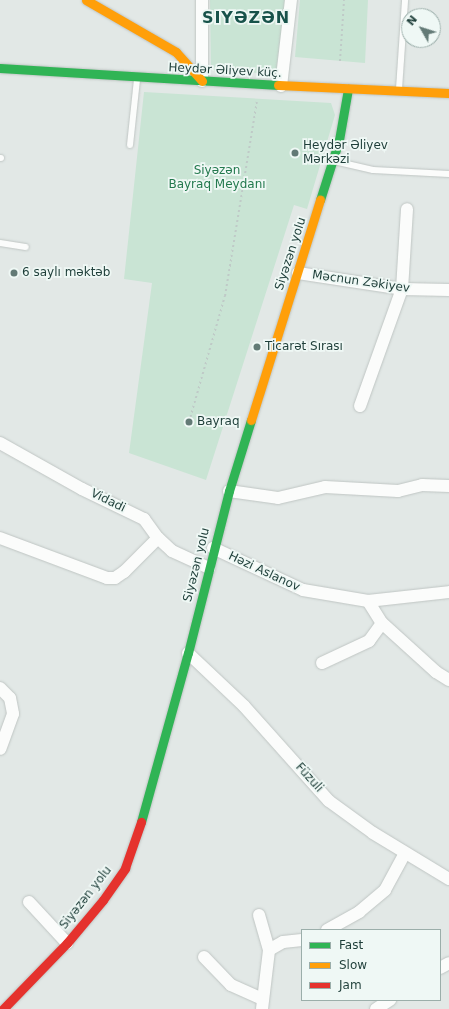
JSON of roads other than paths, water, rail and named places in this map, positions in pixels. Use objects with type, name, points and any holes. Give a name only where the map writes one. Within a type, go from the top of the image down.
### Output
[{"type":"street","points":[[86,0],[176,52],[202,81]]},
{"type":"street","points":[[202,0],[202,81]]},
{"type":"street","points":[[281,86],[291,0]]},
{"type":"street","name":"Heydər Əliyev küç.","points":[[0,68],[137,78],[449,93]]},
{"type":"street","name":"Siyəzən yolu","points":[[3,1009],[67,943],[103,900],[125,868],[136,839],[188,654],[213,548],[229,491],[333,161],[344,121],[348,89]]},
{"type":"street","points":[[360,406],[402,289],[407,209]]},
{"type":"street","name":"Məcnun Zəkiyev","points":[[298,273],[402,289],[449,290]]},
{"type":"street","name":"Vidadi","points":[[0,443],[82,489],[144,519],[158,538],[172,551],[209,568]]},
{"type":"street","points":[[229,491],[278,498],[326,487],[398,491],[422,486],[449,486]]},
{"type":"street","points":[[0,538],[107,578],[115,578],[124,572],[158,538]]},
{"type":"street","name":"Həzi Aslanov","points":[[213,548],[304,590],[368,601],[449,592]]},
{"type":"street","points":[[368,601],[382,623],[436,672],[449,680]]},
{"type":"street","points":[[322,663],[369,641],[382,623]]},
{"type":"street","name":"Füzuli","points":[[188,654],[244,706],[329,801],[405,853],[449,879]]},
{"type":"street","points":[[0,688],[10,698],[13,714],[0,749]]},
{"type":"street","points":[[329,929],[359,912],[385,890],[405,853]]},
{"type":"street","points":[[29,902],[67,943]]},
{"type":"street","points":[[204,957],[231,986],[263,1004],[269,950],[259,915]]},
{"type":"street","points":[[269,950],[284,942],[301,940]]},
{"type":"street","points":[[376,1009],[388,1001]]},
{"type":"lane","points":[[399,90],[405,0]]},
{"type":"lane","points":[[130,145],[137,78]]},
{"type":"lane","points":[[333,161],[373,170],[449,174]]},
{"type":"lane","points":[[0,243],[26,247]]},
{"type":"place","name":"Heydər Əliyev Mərkəzi","points":[[295,153]]},
{"type":"place","name":"6 saylı məktəb","points":[[14,273]]},
{"type":"place","name":"Ticarət Sırası","points":[[257,347]]},
{"type":"place","name":"Bayraq","points":[[189,422]]},
{"type":"district","name":"SIYƏZƏN","points":[[246,18]]},
{"type":"park label","name":"Siyəzən Bayraq Meydanı","points":[[217,178]]}]
